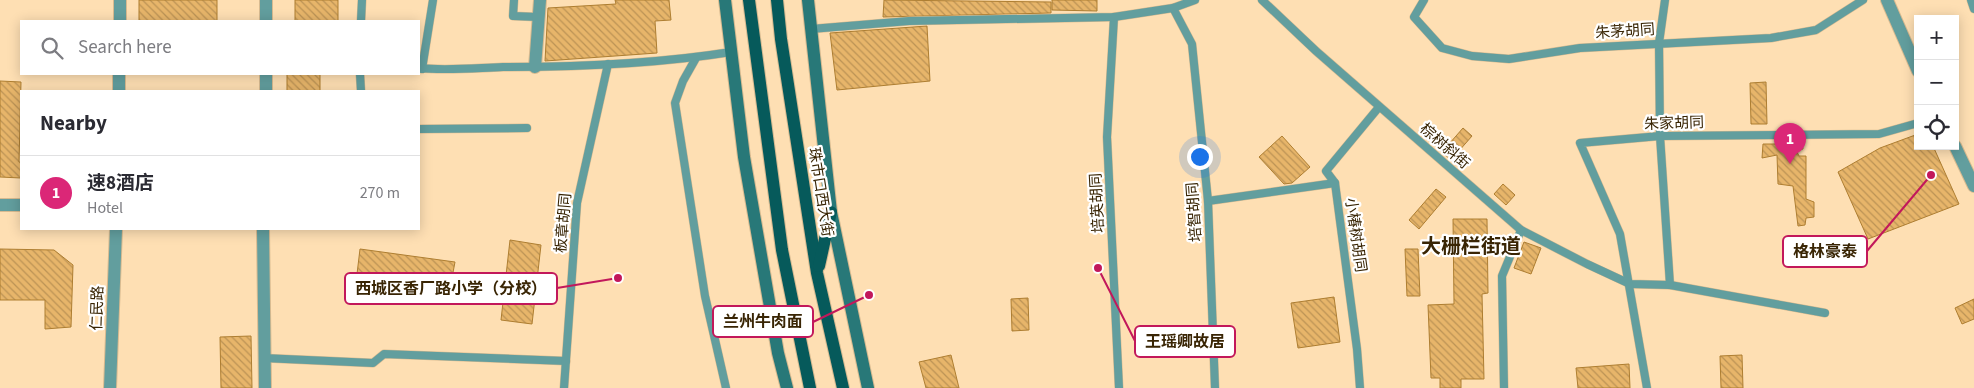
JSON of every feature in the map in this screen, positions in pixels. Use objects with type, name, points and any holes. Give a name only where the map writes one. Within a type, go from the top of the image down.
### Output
[{"type":"main road","points":[[749,0],[782,250],[810,388]]},
{"type":"main road","name":"珠市口西大街","points":[[777,0],[781,39],[817,273],[842,388]]},
{"type":"main road","points":[[817,273],[831,212]]},
{"type":"street","points":[[120,0],[120,20]]},
{"type":"street","points":[[266,0],[266,20]]},
{"type":"street","points":[[535,67],[540,0]]},
{"type":"street","points":[[725,0],[744,157],[778,353],[787,388]]},
{"type":"street","name":"珠市口西大街","points":[[808,0],[831,212],[868,388]]},
{"type":"street","points":[[1887,0],[1914,62]]},
{"type":"street","points":[[119,75],[119,90]]},
{"type":"street","points":[[266,75],[266,90]]},
{"type":"street","points":[[1957,150],[1974,186]]},
{"type":"street","points":[[0,205],[20,205]]},
{"type":"street","name":"仁民路","points":[[110,388],[116,230]]},
{"type":"street","points":[[263,230],[263,358],[265,388]]},
{"type":"lane","points":[[361,20],[362,0]]},
{"type":"lane","points":[[433,0],[420,68],[608,64],[696,58],[731,52]]},
{"type":"lane","points":[[514,0],[513,16],[538,17]]},
{"type":"lane","points":[[811,29],[909,21],[1114,17],[1174,8],[1195,0]]},
{"type":"lane","name":"棕树斜街","points":[[1262,0],[1379,107],[1521,230],[1630,284]]},
{"type":"lane","name":"朱茅胡同","points":[[1424,0],[1414,17],[1442,48],[1472,56],[1509,59],[1580,48],[1771,38],[1816,30],[1863,0]]},
{"type":"lane","points":[[1665,0],[1659,43],[1660,136],[1670,285]]},
{"type":"lane","points":[[1971,0],[1974,9]]},
{"type":"lane","name":"培智胡同","points":[[1174,8],[1192,44],[1208,201],[1215,388]]},
{"type":"lane","name":"培英胡同","points":[[1114,17],[1107,137],[1119,388]]},
{"type":"lane","points":[[696,58],[675,103],[706,296],[726,388]]},
{"type":"lane","name":"板章胡同","points":[[564,388],[577,203],[608,64]]},
{"type":"lane","points":[[360,75],[360,90]]},
{"type":"lane","name":"小椿树胡同","points":[[1360,388],[1357,349],[1335,183],[1326,171],[1379,107]]},
{"type":"lane","name":"朱家胡同","points":[[1630,284],[1620,234],[1580,143],[1660,136],[1879,134],[1914,124]]},
{"type":"lane","points":[[420,129],[526,128]]},
{"type":"lane","points":[[1208,201],[1335,183]]},
{"type":"lane","points":[[1504,388],[1502,276],[1521,230]]},
{"type":"lane","points":[[1647,388],[1630,284],[1670,285],[1825,314]]},
{"type":"lane","points":[[263,358],[373,363],[384,354],[566,361]]},
{"type":"building","points":[[139,0],[217,0],[217,20],[139,20]]},
{"type":"building","points":[[295,0],[338,0],[338,20],[295,20]]},
{"type":"building","points":[[615,0],[669,0],[671,20],[655,21],[657,53],[545,61],[548,8],[616,4]]},
{"type":"building","points":[[884,0],[1051,2],[1051,13],[883,17]]},
{"type":"building","points":[[1052,0],[1097,0],[1097,11],[1052,10]]},
{"type":"building","points":[[927,26],[930,81],[837,90],[830,33]]},
{"type":"building","points":[[287,75],[320,75],[320,90],[287,90]]},
{"type":"building","points":[[0,81],[21,82],[20,178],[0,177]]},
{"type":"building","points":[[1766,82],[1767,124],[1751,124],[1750,83]]},
{"type":"building","points":[[1463,128],[1472,136],[1451,160],[1442,152]]},
{"type":"building","points":[[1914,135],[1914,150],[1935,150],[1959,204],[1868,239],[1838,172],[1880,148]]},
{"type":"building","points":[[1282,136],[1310,167],[1292,183],[1284,184],[1259,157]]},
{"type":"building","points":[[1763,144],[1802,144],[1803,149],[1796,150],[1799,156],[1806,156],[1806,199],[1814,202],[1814,217],[1806,218],[1805,225],[1798,226],[1793,186],[1778,184],[1777,155],[1762,158]]},
{"type":"building","points":[[1503,184],[1515,195],[1506,205],[1494,194]]},
{"type":"building","points":[[1436,189],[1446,197],[1419,229],[1409,220]]},
{"type":"building","points":[[1453,219],[1487,219],[1488,293],[1482,294],[1484,379],[1461,379],[1461,388],[1440,388],[1440,378],[1431,378],[1428,305],[1454,304]]},
{"type":"building","points":[[510,240],[541,245],[532,324],[501,320]]},
{"type":"building","points":[[1524,242],[1541,248],[1531,274],[1514,268]]},
{"type":"building","points":[[0,249],[54,250],[73,265],[71,327],[45,329],[45,300],[0,300]]},
{"type":"building","points":[[360,249],[455,262],[451,283],[357,274]]},
{"type":"building","points":[[1405,249],[1418,249],[1420,296],[1407,296]]},
{"type":"building","points":[[1334,297],[1340,342],[1298,348],[1291,303]]},
{"type":"building","points":[[1028,298],[1029,330],[1012,331],[1011,299]]},
{"type":"building","points":[[1974,299],[1974,319],[1962,324],[1955,308]]},
{"type":"building","points":[[251,336],[252,388],[221,388],[220,337]]},
{"type":"building","points":[[951,355],[959,388],[926,388],[919,362]]},
{"type":"building","points":[[1742,355],[1743,388],[1721,388],[1720,356]]},
{"type":"building","points":[[1629,364],[1630,388],[1578,388],[1576,368]]},
{"type":"place","name":"速8酒店","points":[[1790,164]]},
{"type":"place","name":"格林豪泰","points":[[1931,175]]},
{"type":"place","name":"王瑶卿故居","points":[[1098,268]]},
{"type":"place","name":"西城区香厂路小学（分校）","points":[[618,278]]},
{"type":"place","name":"兰州牛肉面","points":[[869,295]]},
{"type":"district","name":"大栅栏街道","points":[[1471,246]]}]
